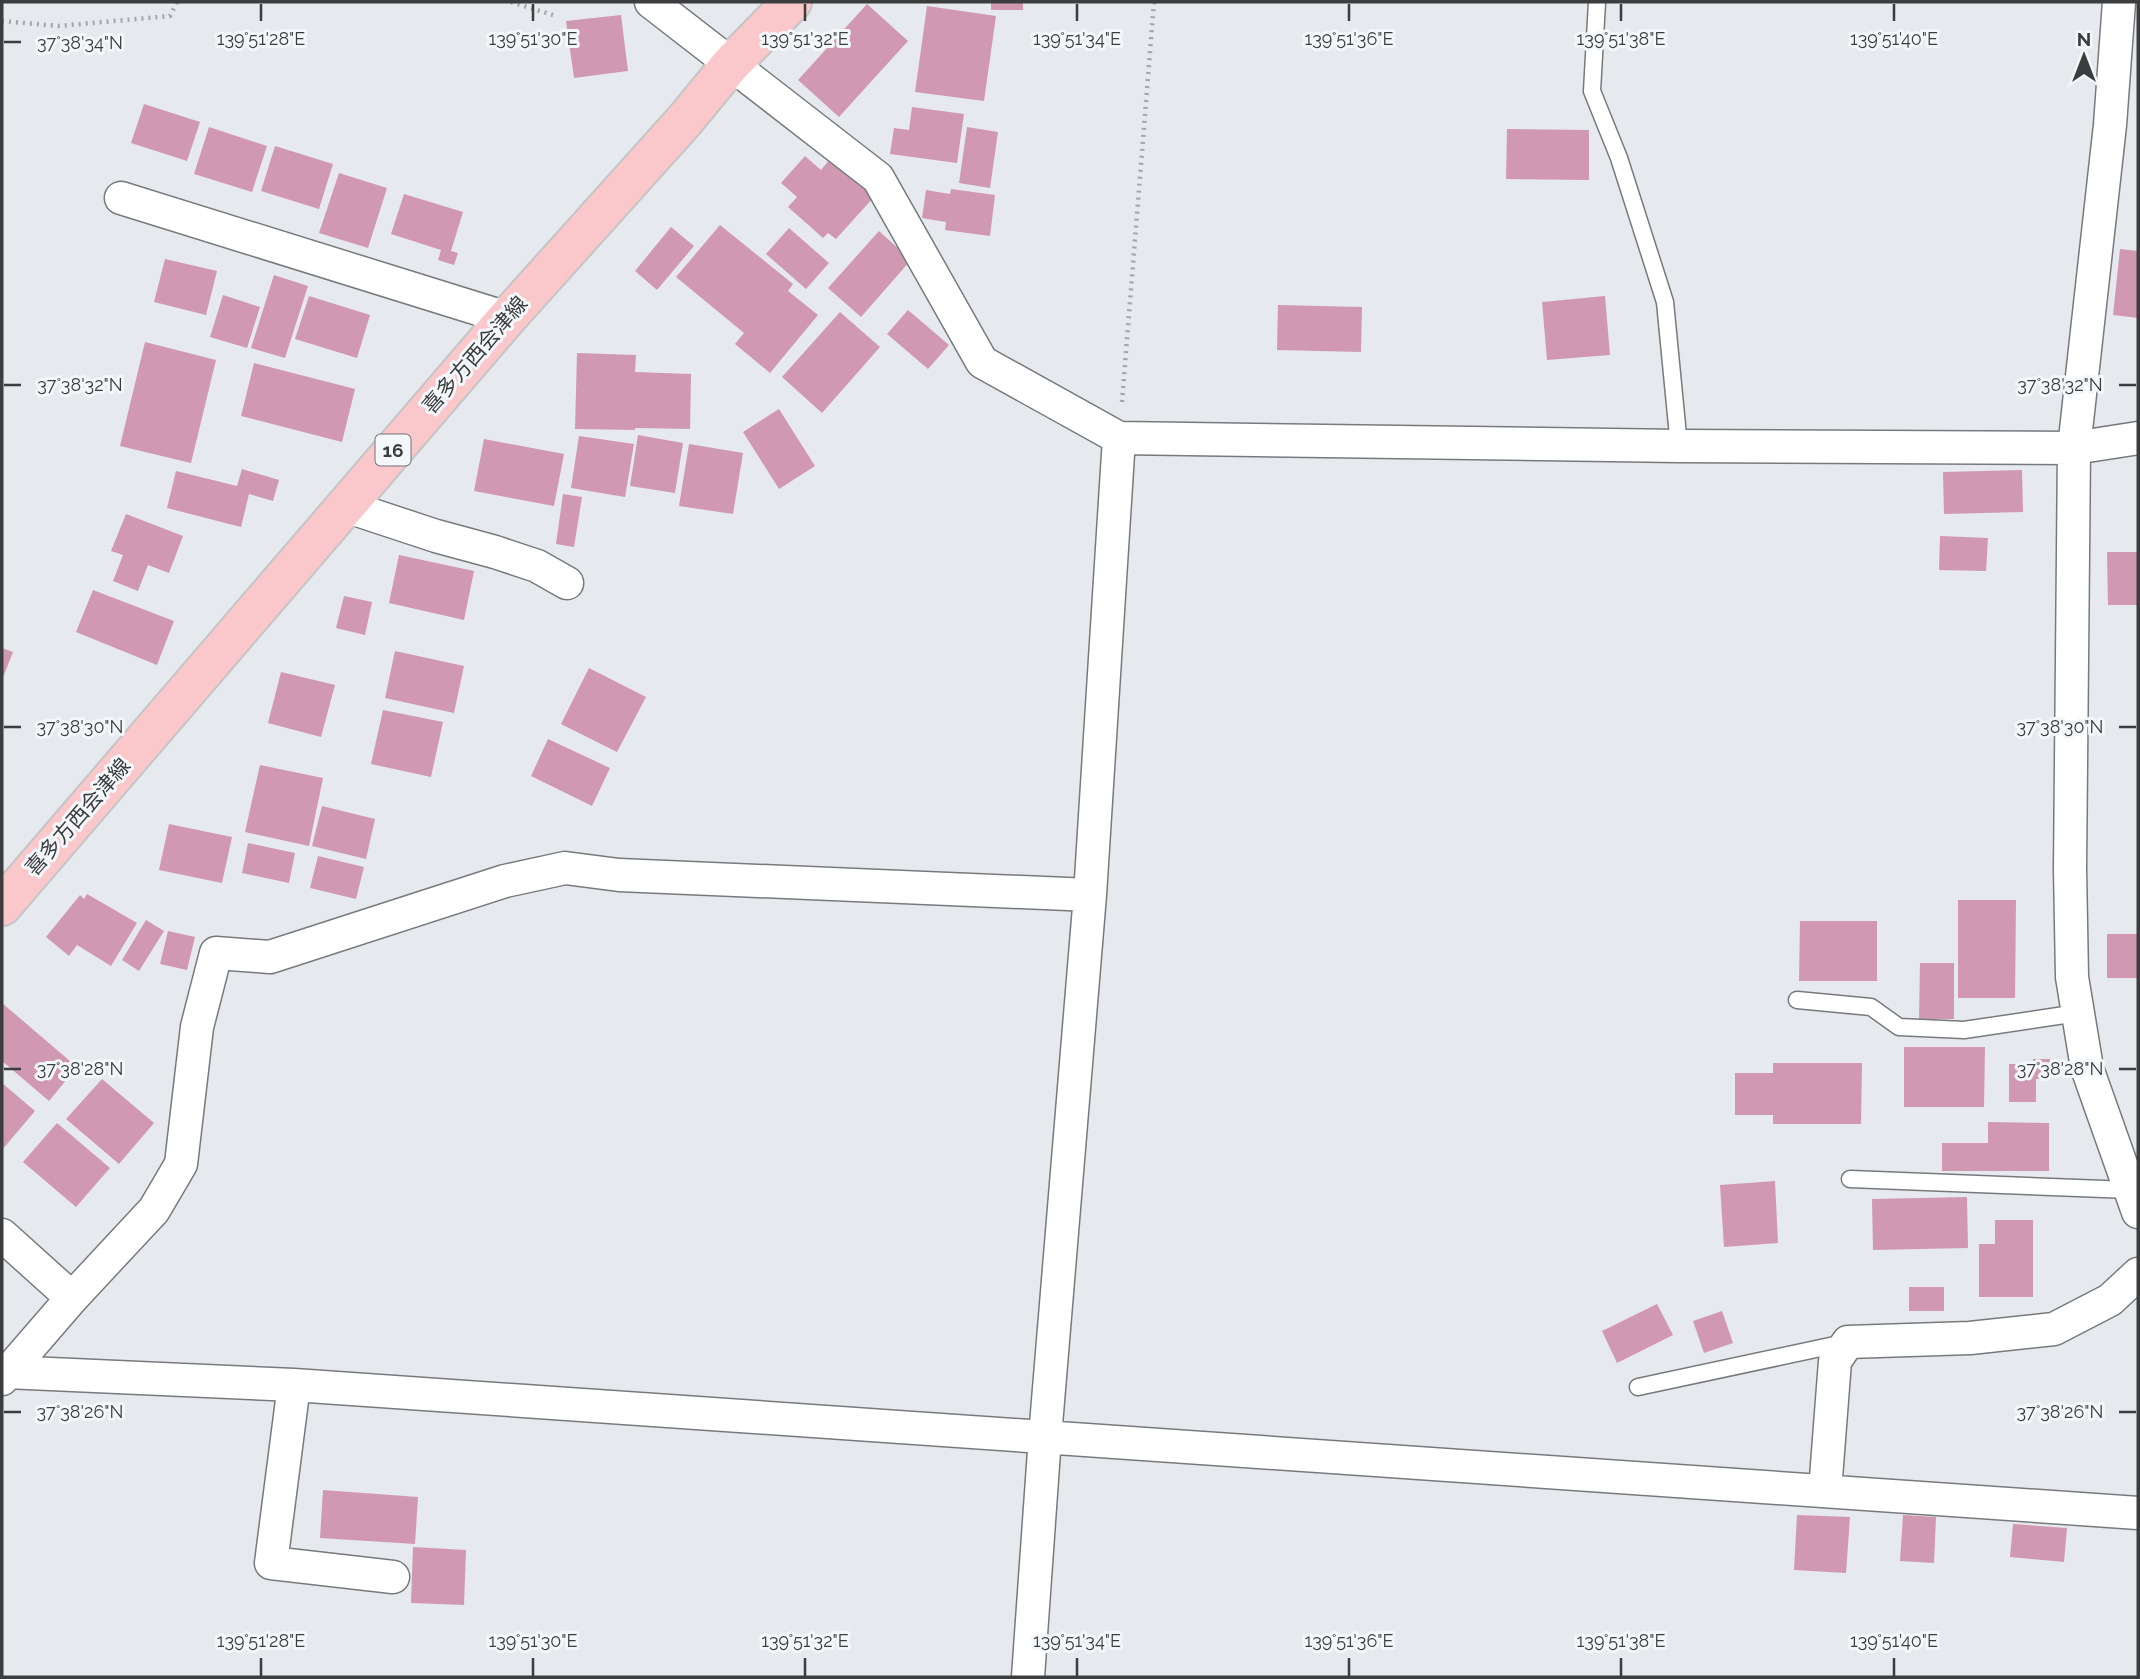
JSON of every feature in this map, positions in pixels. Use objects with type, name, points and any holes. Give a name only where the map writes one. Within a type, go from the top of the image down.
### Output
[{"type":"main road","name":"喜多方西会津線","points":[[2,906],[507,318],[685,121],[731,64],[792,2]]},
{"type":"street","points":[[651,2],[878,178],[982,362],[1119,438],[1679,446],[2074,448],[2138,438]]},
{"type":"street","points":[[2119,2],[2110,125],[2074,448],[2070,869],[2072,977],[2087,1068],[2134,1201]]},
{"type":"street","points":[[121,198],[507,318]]},
{"type":"street","points":[[1028,1677],[1090,895],[1119,438]]},
{"type":"street","points":[[345,506],[537,566],[567,583]]},
{"type":"street","points":[[4,1376],[154,1210],[181,1164],[197,1027],[216,953],[271,957],[505,881],[565,868],[619,875],[1090,895]]},
{"type":"street","points":[[2,1235],[72,1298]]},
{"type":"street","points":[[1825,1491],[1835,1361],[1848,1342],[1970,1338],[2054,1329],[2110,1300],[2138,1273]]},
{"type":"street","points":[[4,1376],[294,1385],[2138,1513]]},
{"type":"street","points":[[294,1385],[271,1563],[393,1577]]},
{"type":"lane","points":[[1597,2],[1592,91],[1619,158],[1665,302],[1679,446]]},
{"type":"lane","points":[[1797,1000],[1871,1007],[1899,1027],[1964,1030],[2078,1013]]},
{"type":"lane","points":[[1850,1179],[2134,1201]]},
{"type":"lane","points":[[1638,1387],[1848,1342]]},
{"type":"path","points":[[2,21],[58,26],[170,16],[177,2]]},
{"type":"path","points":[[511,2],[553,15]]},
{"type":"path","points":[[1119,438],[1154,2]]},
{"type":"building","points":[[991,2],[1023,2],[1023,10],[991,10]]},
{"type":"building","points":[[867,4],[908,41],[839,117],[798,80]]},
{"type":"building","points":[[927,6],[996,16],[984,101],[915,92]]},
{"type":"building","points":[[621,15],[628,71],[574,78],[566,21]]},
{"type":"building","points":[[144,104],[200,122],[187,161],[131,143]]},
{"type":"building","points":[[912,107],[964,114],[957,163],[890,154],[894,128],[909,130]]},
{"type":"building","points":[[209,127],[267,146],[252,192],[194,174]]},
{"type":"building","points":[[967,127],[998,132],[990,188],[959,183]]},
{"type":"building","points":[[1507,129],[1589,130],[1589,180],[1506,179]]},
{"type":"building","points":[[275,146],[333,164],[319,209],[261,191]]},
{"type":"building","points":[[834,154],[870,185],[865,190],[874,197],[836,239],[828,233],[823,238],[788,207],[797,197],[781,183],[805,156],[821,170]]},
{"type":"building","points":[[339,173],[387,188],[368,248],[319,233]]},
{"type":"building","points":[[951,189],[995,195],[990,236],[945,230],[946,222],[922,218],[926,190],[950,194]]},
{"type":"building","points":[[404,194],[463,212],[451,251],[458,253],[454,265],[438,260],[441,250],[391,234]]},
{"type":"building","points":[[720,225],[793,284],[788,291],[818,315],[770,373],[735,344],[744,333],[676,277]]},
{"type":"building","points":[[671,227],[694,246],[657,290],[635,271]]},
{"type":"building","points":[[789,228],[829,263],[806,289],[766,254]]},
{"type":"building","points":[[879,231],[911,260],[861,317],[828,288]]},
{"type":"building","points":[[2120,249],[2138,251],[2138,318],[2113,315]]},
{"type":"building","points":[[165,259],[217,271],[206,315],[154,302]]},
{"type":"building","points":[[274,275],[308,286],[285,358],[251,348]]},
{"type":"building","points":[[223,295],[260,307],[247,348],[210,337]]},
{"type":"building","points":[[309,296],[370,315],[357,358],[295,339]]},
{"type":"building","points":[[1605,296],[1610,355],[1547,360],[1542,302]]},
{"type":"building","points":[[1278,305],[1362,307],[1361,352],[1277,350]]},
{"type":"building","points":[[908,310],[949,345],[928,369],[887,334]]},
{"type":"building","points":[[840,312],[880,347],[822,413],[782,377]]},
{"type":"building","points":[[145,342],[216,360],[191,463],[120,446]]},
{"type":"building","points":[[577,353],[636,355],[635,372],[691,374],[690,429],[575,429]]},
{"type":"building","points":[[254,363],[355,389],[342,442],[241,416]]},
{"type":"building","points":[[779,409],[815,466],[779,489],[743,432]]},
{"type":"building","points":[[638,435],[683,443],[675,493],[630,486]]},
{"type":"building","points":[[579,436],[634,444],[625,497],[571,488]]},
{"type":"building","points":[[484,439],[564,454],[554,506],[474,491]]},
{"type":"building","points":[[689,444],[743,453],[733,514],[679,506]]},
{"type":"building","points":[[242,469],[279,480],[273,501],[249,494],[241,527],[167,508],[176,471],[237,486]]},
{"type":"building","points":[[2022,470],[2023,512],[1944,514],[1943,472]]},
{"type":"building","points":[[563,494],[582,497],[574,547],[556,544]]},
{"type":"building","points":[[126,514],[183,536],[169,573],[148,565],[138,591],[113,581],[123,555],[111,551]]},
{"type":"building","points":[[1940,536],[1988,538],[1986,571],[1939,570]]},
{"type":"building","points":[[2107,552],[2138,552],[2138,605],[2108,605]]},
{"type":"building","points":[[399,555],[474,571],[464,620],[389,603]]},
{"type":"building","points":[[93,590],[174,621],[157,665],[76,632]]},
{"type":"building","points":[[344,596],[372,602],[365,635],[336,628]]},
{"type":"building","points":[[2,648],[13,652],[2,680]]},
{"type":"building","points":[[395,651],[464,666],[454,713],[385,698]]},
{"type":"building","points":[[589,668],[646,697],[617,752],[561,724]]},
{"type":"building","points":[[281,672],[335,685],[321,737],[268,723]]},
{"type":"building","points":[[383,710],[443,722],[431,777],[371,764]]},
{"type":"building","points":[[548,739],[610,768],[592,806],[531,776]]},
{"type":"building","points":[[260,765],[323,778],[309,846],[245,832]]},
{"type":"building","points":[[322,806],[375,819],[366,859],[312,846]]},
{"type":"building","points":[[169,824],[232,837],[222,883],[159,870]]},
{"type":"building","points":[[248,843],[295,853],[289,883],[242,873]]},
{"type":"building","points":[[318,856],[364,867],[356,899],[310,888]]},
{"type":"building","points":[[87,894],[137,923],[111,966],[77,945],[69,956],[46,937],[80,895],[84,899]]},
{"type":"building","points":[[1958,900],[2016,900],[2015,998],[1958,998]]},
{"type":"building","points":[[146,920],[164,931],[139,971],[122,960]]},
{"type":"building","points":[[1800,921],[1877,921],[1877,981],[1799,981]]},
{"type":"building","points":[[168,931],[195,937],[187,970],[160,964]]},
{"type":"building","points":[[2107,934],[2138,934],[2138,978],[2107,978]]},
{"type":"building","points":[[1920,963],[1954,963],[1954,1019],[1919,1019]]},
{"type":"building","points":[[2,1003],[77,1067],[49,1101],[2,1061]]},
{"type":"building","points":[[1904,1047],[1985,1047],[1984,1107],[1904,1107]]},
{"type":"building","points":[[2033,1059],[2050,1059],[2050,1079],[2036,1079],[2036,1102],[2009,1102],[2009,1064],[2033,1064]]},
{"type":"building","points":[[1773,1063],[1862,1063],[1861,1124],[1773,1124],[1773,1115],[1735,1115],[1735,1073],[1773,1073]]},
{"type":"building","points":[[102,1079],[154,1123],[119,1164],[66,1119]]},
{"type":"building","points":[[2,1083],[35,1111],[2,1150]]},
{"type":"building","points":[[1988,1122],[2049,1123],[2049,1171],[1942,1171],[1942,1143],[1988,1143]]},
{"type":"building","points":[[57,1123],[110,1168],[76,1207],[23,1162]]},
{"type":"building","points":[[1775,1181],[1778,1243],[1724,1247],[1720,1185]]},
{"type":"building","points":[[1967,1197],[1968,1248],[1873,1250],[1872,1199]]},
{"type":"building","points":[[1995,1220],[2033,1220],[2033,1297],[1979,1297],[1979,1244],[1995,1244]]},
{"type":"building","points":[[1909,1287],[1944,1287],[1944,1311],[1909,1311]]},
{"type":"building","points":[[1657,1304],[1673,1335],[1617,1363],[1602,1331]]},
{"type":"building","points":[[1722,1311],[1733,1343],[1704,1353],[1693,1321]]},
{"type":"building","points":[[323,1490],[418,1497],[415,1544],[320,1538]]},
{"type":"building","points":[[1797,1515],[1850,1517],[1846,1573],[1794,1570]]},
{"type":"building","points":[[1903,1515],[1936,1517],[1934,1563],[1900,1561]]},
{"type":"building","points":[[2013,1524],[2067,1528],[2064,1562],[2010,1557]]},
{"type":"building","points":[[413,1547],[466,1550],[464,1605],[411,1603]]}]
